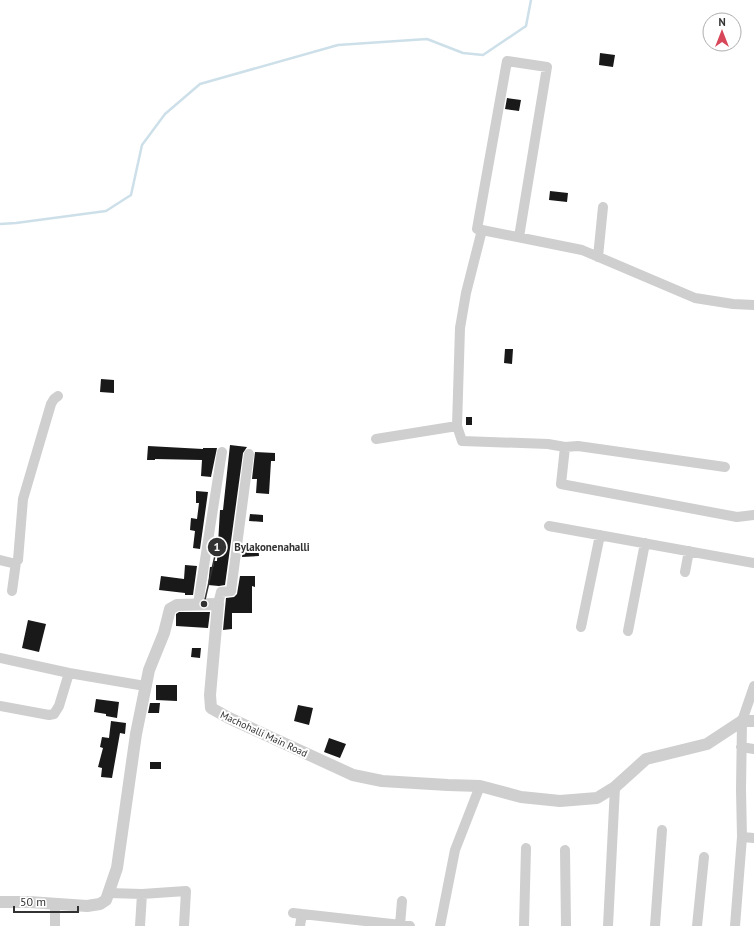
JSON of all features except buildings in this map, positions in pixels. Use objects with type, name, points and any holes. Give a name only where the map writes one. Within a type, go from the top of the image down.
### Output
[{"type":"street","points":[[519,237],[547,67],[507,60],[477,229],[582,250],[695,298],[733,304],[754,305]]},
{"type":"street","points":[[598,257],[603,207]]},
{"type":"street","points":[[482,230],[466,293],[460,328],[457,426],[462,441],[548,444],[564,447],[578,446],[725,467]]},
{"type":"street","points":[[12,591],[16,562],[20,552],[23,499],[51,404],[58,396]]},
{"type":"street","points":[[376,439],[457,426]]},
{"type":"street","points":[[564,447],[561,484],[737,517],[754,515]]},
{"type":"street","points":[[198,604],[222,452]]},
{"type":"street","points":[[0,902],[54,903],[87,906],[100,904],[106,900],[117,868],[136,734],[148,670],[164,633],[170,609],[177,605],[218,604],[221,592],[231,591],[249,454]]},
{"type":"street","points":[[549,526],[754,563]]},
{"type":"street","points":[[581,627],[600,535]]},
{"type":"street","points":[[628,631],[645,543]]},
{"type":"street","points":[[685,572],[689,551]]},
{"type":"street","points":[[0,560],[12,563],[16,562]]},
{"type":"street","name":"Machohalli Main Road","points":[[218,604],[210,689],[211,708],[352,775],[382,781],[480,786],[521,797],[560,801],[597,798],[615,787],[646,759],[707,744],[742,721]]},
{"type":"street","points":[[0,658],[69,673],[145,686]]},
{"type":"street","points":[[0,706],[49,715],[54,714],[59,706],[69,673]]},
{"type":"street","points":[[735,926],[742,837],[742,721],[754,686]]},
{"type":"street","points":[[742,721],[754,721]]},
{"type":"street","points":[[741,747],[754,749]]},
{"type":"street","points":[[440,926],[455,850],[480,786]]},
{"type":"street","points":[[608,926],[615,787]]},
{"type":"street","points":[[656,926],[662,830]]},
{"type":"street","points":[[742,837],[754,838]]},
{"type":"street","points":[[524,926],[526,848]]},
{"type":"street","points":[[566,850],[566,926]]},
{"type":"street","points":[[697,926],[704,857]]},
{"type":"street","points":[[109,893],[142,894],[186,891],[184,926]]},
{"type":"street","points":[[140,926],[142,894]]},
{"type":"street","points":[[300,926],[297,913],[336,922],[405,925],[402,901]]},
{"type":"street","points":[[54,903],[55,926]]},
{"type":"waterway","points":[[0,224],[106,211],[131,195],[142,145],[165,114],[200,84],[338,45],[427,39],[463,53],[483,55],[526,26],[531,0]]},
{"type":"place","name":"Bylakonenahalli","points":[[204,604]]}]
